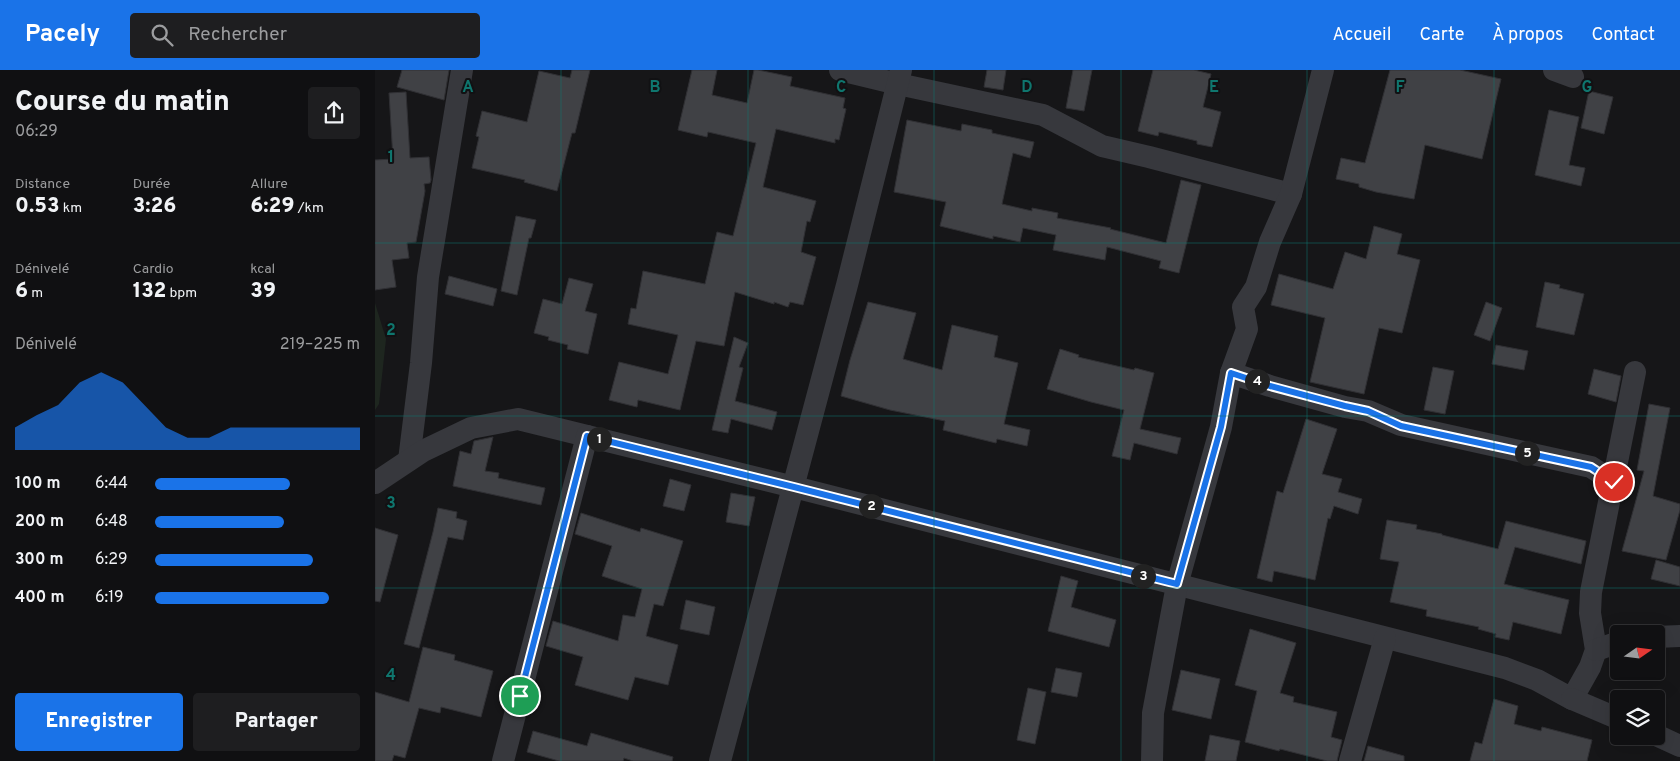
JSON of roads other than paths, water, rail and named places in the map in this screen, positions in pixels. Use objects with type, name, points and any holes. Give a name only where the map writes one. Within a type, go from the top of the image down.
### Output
[{"type":"street","points":[[409,460],[421,363],[428,277],[462,70]]},
{"type":"street","points":[[840,70],[900,77],[1043,115],[1102,146],[1291,194]]},
{"type":"street","points":[[1151,761],[1153,713],[1177,584],[1221,427],[1231,373],[1247,329],[1243,307],[1256,287],[1270,242],[1291,194],[1323,70]]},
{"type":"street","points":[[720,761],[850,275],[900,77]]},
{"type":"street","points":[[1571,699],[1590,667],[1596,650],[1590,613],[1591,592],[1635,372]]},
{"type":"street","points":[[1231,373],[1289,391],[1368,411],[1401,426],[1591,467],[1614,482]]},
{"type":"street","points":[[375,483],[423,451],[471,428],[518,420],[794,487],[1505,668],[1537,680],[1571,699],[1610,715]]},
{"type":"street","points":[[503,761],[587,436]]},
{"type":"street","points":[[1665,637],[1680,636]]},
{"type":"street","points":[[1350,761],[1385,638]]},
{"type":"street","points":[[1596,650],[1610,645]]},
{"type":"street","points":[[1665,739],[1680,746]]}]
